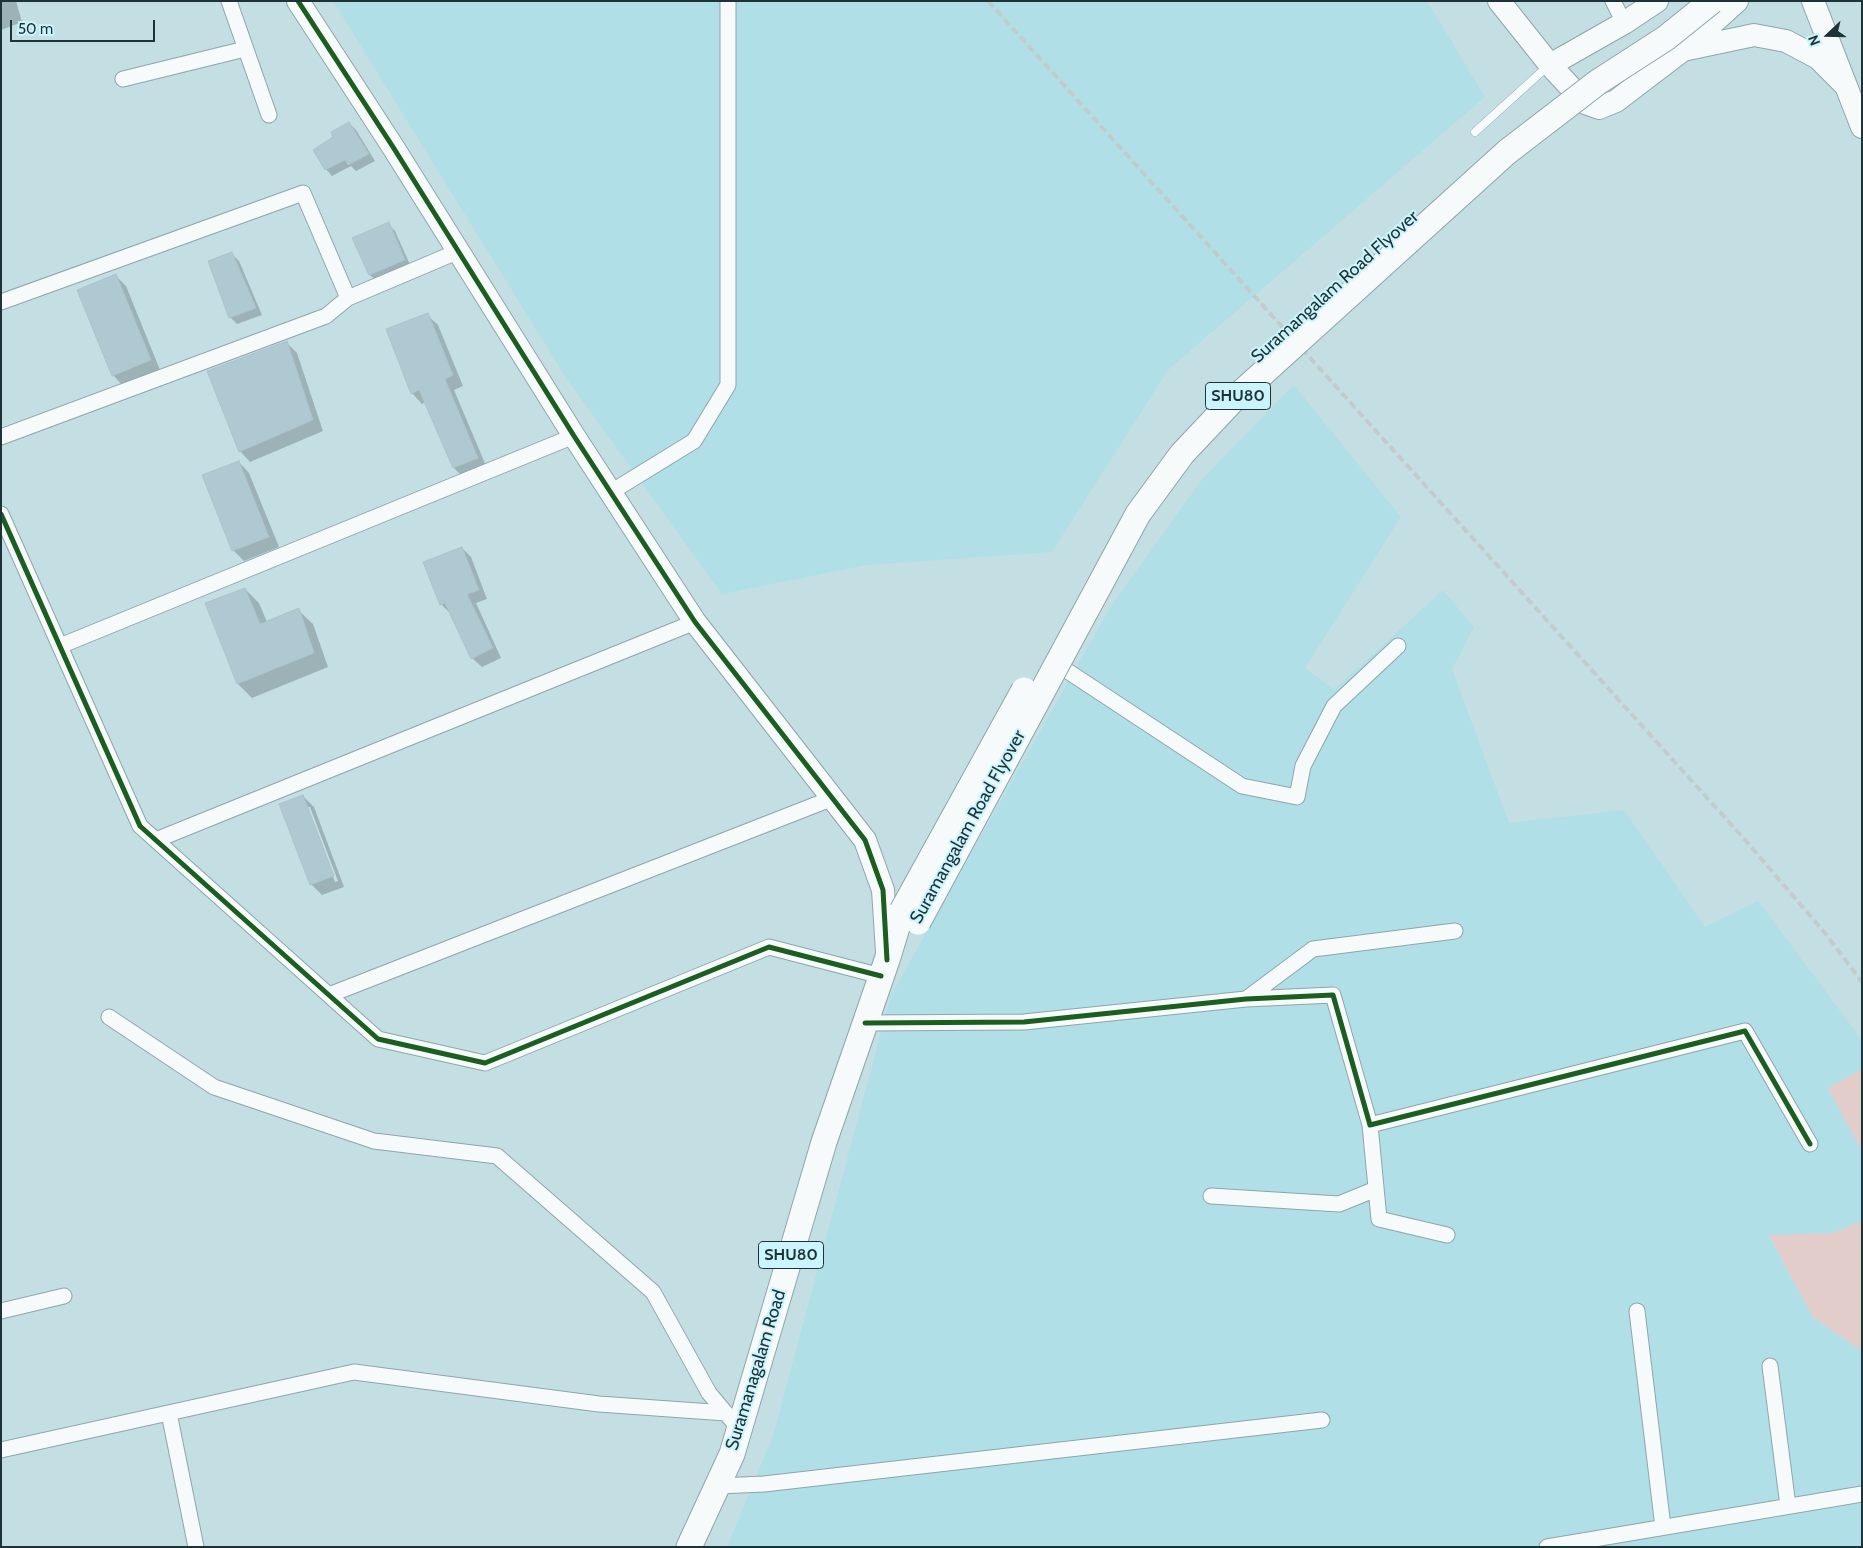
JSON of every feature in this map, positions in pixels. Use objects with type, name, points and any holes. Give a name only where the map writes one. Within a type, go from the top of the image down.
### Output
[{"type":"main road","name":"Suramangalam Road Flyover","points":[[884,968],[1125,506],[1169,443],[1220,390],[1499,139],[1588,69],[1657,25],[1688,1]]},
{"type":"main road","name":"Suramangalam Road Flyover","points":[[910,916],[1138,514],[1182,454],[1232,402],[1508,152],[1598,82],[1666,38],[1712,1]]},
{"type":"main road","name":"Suramanagalam Road","points":[[689,1547],[732,1454],[732,1421],[824,1142],[884,968]]},
{"type":"street","points":[[229,1],[269,115]]},
{"type":"street","points":[[1,514],[140,826],[378,1039],[485,1063],[769,947],[884,968],[884,890],[865,840],[695,622],[574,436],[459,251],[298,1]]},
{"type":"street","points":[[611,492],[694,441],[728,385],[728,1]]},
{"type":"street","points":[[1499,1],[1550,65],[1585,102],[1599,108],[1616,100],[1683,50],[1737,1]]},
{"type":"street","points":[[1613,1],[1624,22]]},
{"type":"street","points":[[1550,65],[1657,1]]},
{"type":"street","points":[[1813,1],[1862,127]]},
{"type":"street","points":[[1683,50],[1754,35],[1786,41],[1818,58],[1844,84]]},
{"type":"street","points":[[123,79],[245,49]]},
{"type":"street","points":[[1,302],[303,193],[348,298]]},
{"type":"street","points":[[1,437],[326,316],[348,298],[459,251]]},
{"type":"street","points":[[60,646],[574,436]]},
{"type":"street","points":[[156,840],[695,622]]},
{"type":"street","points":[[1069,672],[1242,786],[1297,797],[1303,766],[1334,706],[1398,646]]},
{"type":"street","points":[[329,995],[833,798]]},
{"type":"street","points":[[1246,998],[1313,948],[1455,931]]},
{"type":"street","points":[[865,1022],[1024,1022],[1246,998],[1333,995],[1370,1125],[1380,1219],[1447,1234]]},
{"type":"street","points":[[109,1017],[214,1087],[374,1141],[497,1156],[653,1292],[709,1393],[732,1421]]},
{"type":"street","points":[[1370,1125],[1745,1031],[1810,1144]]},
{"type":"street","points":[[1211,1196],[1339,1204],[1376,1189]]},
{"type":"street","points":[[1,1311],[64,1296]]},
{"type":"street","points":[[1637,1311],[1663,1527]]},
{"type":"street","points":[[1770,1366],[1788,1506]]},
{"type":"street","points":[[1,1450],[354,1372],[732,1421]]},
{"type":"street","points":[[169,1413],[196,1547]]},
{"type":"street","points":[[718,1486],[764,1484],[1322,1420]]},
{"type":"street","points":[[1547,1547],[1862,1494]]},
{"type":"lane","points":[[1475,132],[1550,65]]},
{"type":"shaded area","points":[[333,1],[1427,1],[1485,97],[1168,370],[1052,552],[866,565],[722,594],[566,378]]},
{"type":"shaded area","points":[[1294,385],[1401,517],[1305,668],[1334,690],[1443,590],[1474,627],[1452,669],[1509,823],[1624,810],[1705,927],[1758,901],[1862,1040],[1862,1069],[1828,1088],[1862,1151],[1862,1221],[1833,1233],[1769,1236],[1813,1317],[1862,1351],[1862,1547],[727,1547],[773,1436],[891,995],[1111,606],[1203,478]]},
{"type":"shaded area","points":[[1862,1069],[1862,1151],[1828,1088]]},
{"type":"shaded area","points":[[1862,1221],[1862,1351],[1813,1317],[1769,1235],[1833,1233]]},
{"type":"building","points":[[349,122],[369,154],[348,165],[345,160],[325,170],[313,150],[333,137],[331,132]]},
{"type":"building","points":[[389,222],[405,260],[369,275],[352,238]]},
{"type":"building","points":[[232,252],[256,308],[229,318],[208,261]]},
{"type":"building","points":[[116,274],[151,360],[112,376],[77,290]]},
{"type":"building","points":[[428,313],[453,375],[445,379],[478,458],[453,468],[419,390],[411,394],[386,329]]},
{"type":"building","points":[[287,341],[313,420],[239,452],[207,371]]},
{"type":"building","points":[[239,461],[269,537],[232,551],[202,475]]},
{"type":"building","points":[[462,547],[479,590],[467,594],[493,648],[471,659],[445,603],[440,605],[423,562]]},
{"type":"building","points":[[245,588],[260,624],[299,608],[314,653],[237,684],[205,603]]},
{"type":"building","points":[[303,795],[334,876],[310,885],[279,804]]},
{"type":"railway","points":[[988,1],[1746,841],[1825,933],[1862,982]]},
{"type":"cycle path","points":[[298,1],[393,147],[574,436],[695,622],[865,840],[883,890],[887,960]]},
{"type":"cycle path","points":[[1,514],[140,826],[378,1039],[485,1063],[769,947],[881,976]]},
{"type":"cycle path","points":[[865,1023],[1024,1022],[1246,999],[1333,995],[1370,1125],[1745,1031],[1810,1144]]}]
